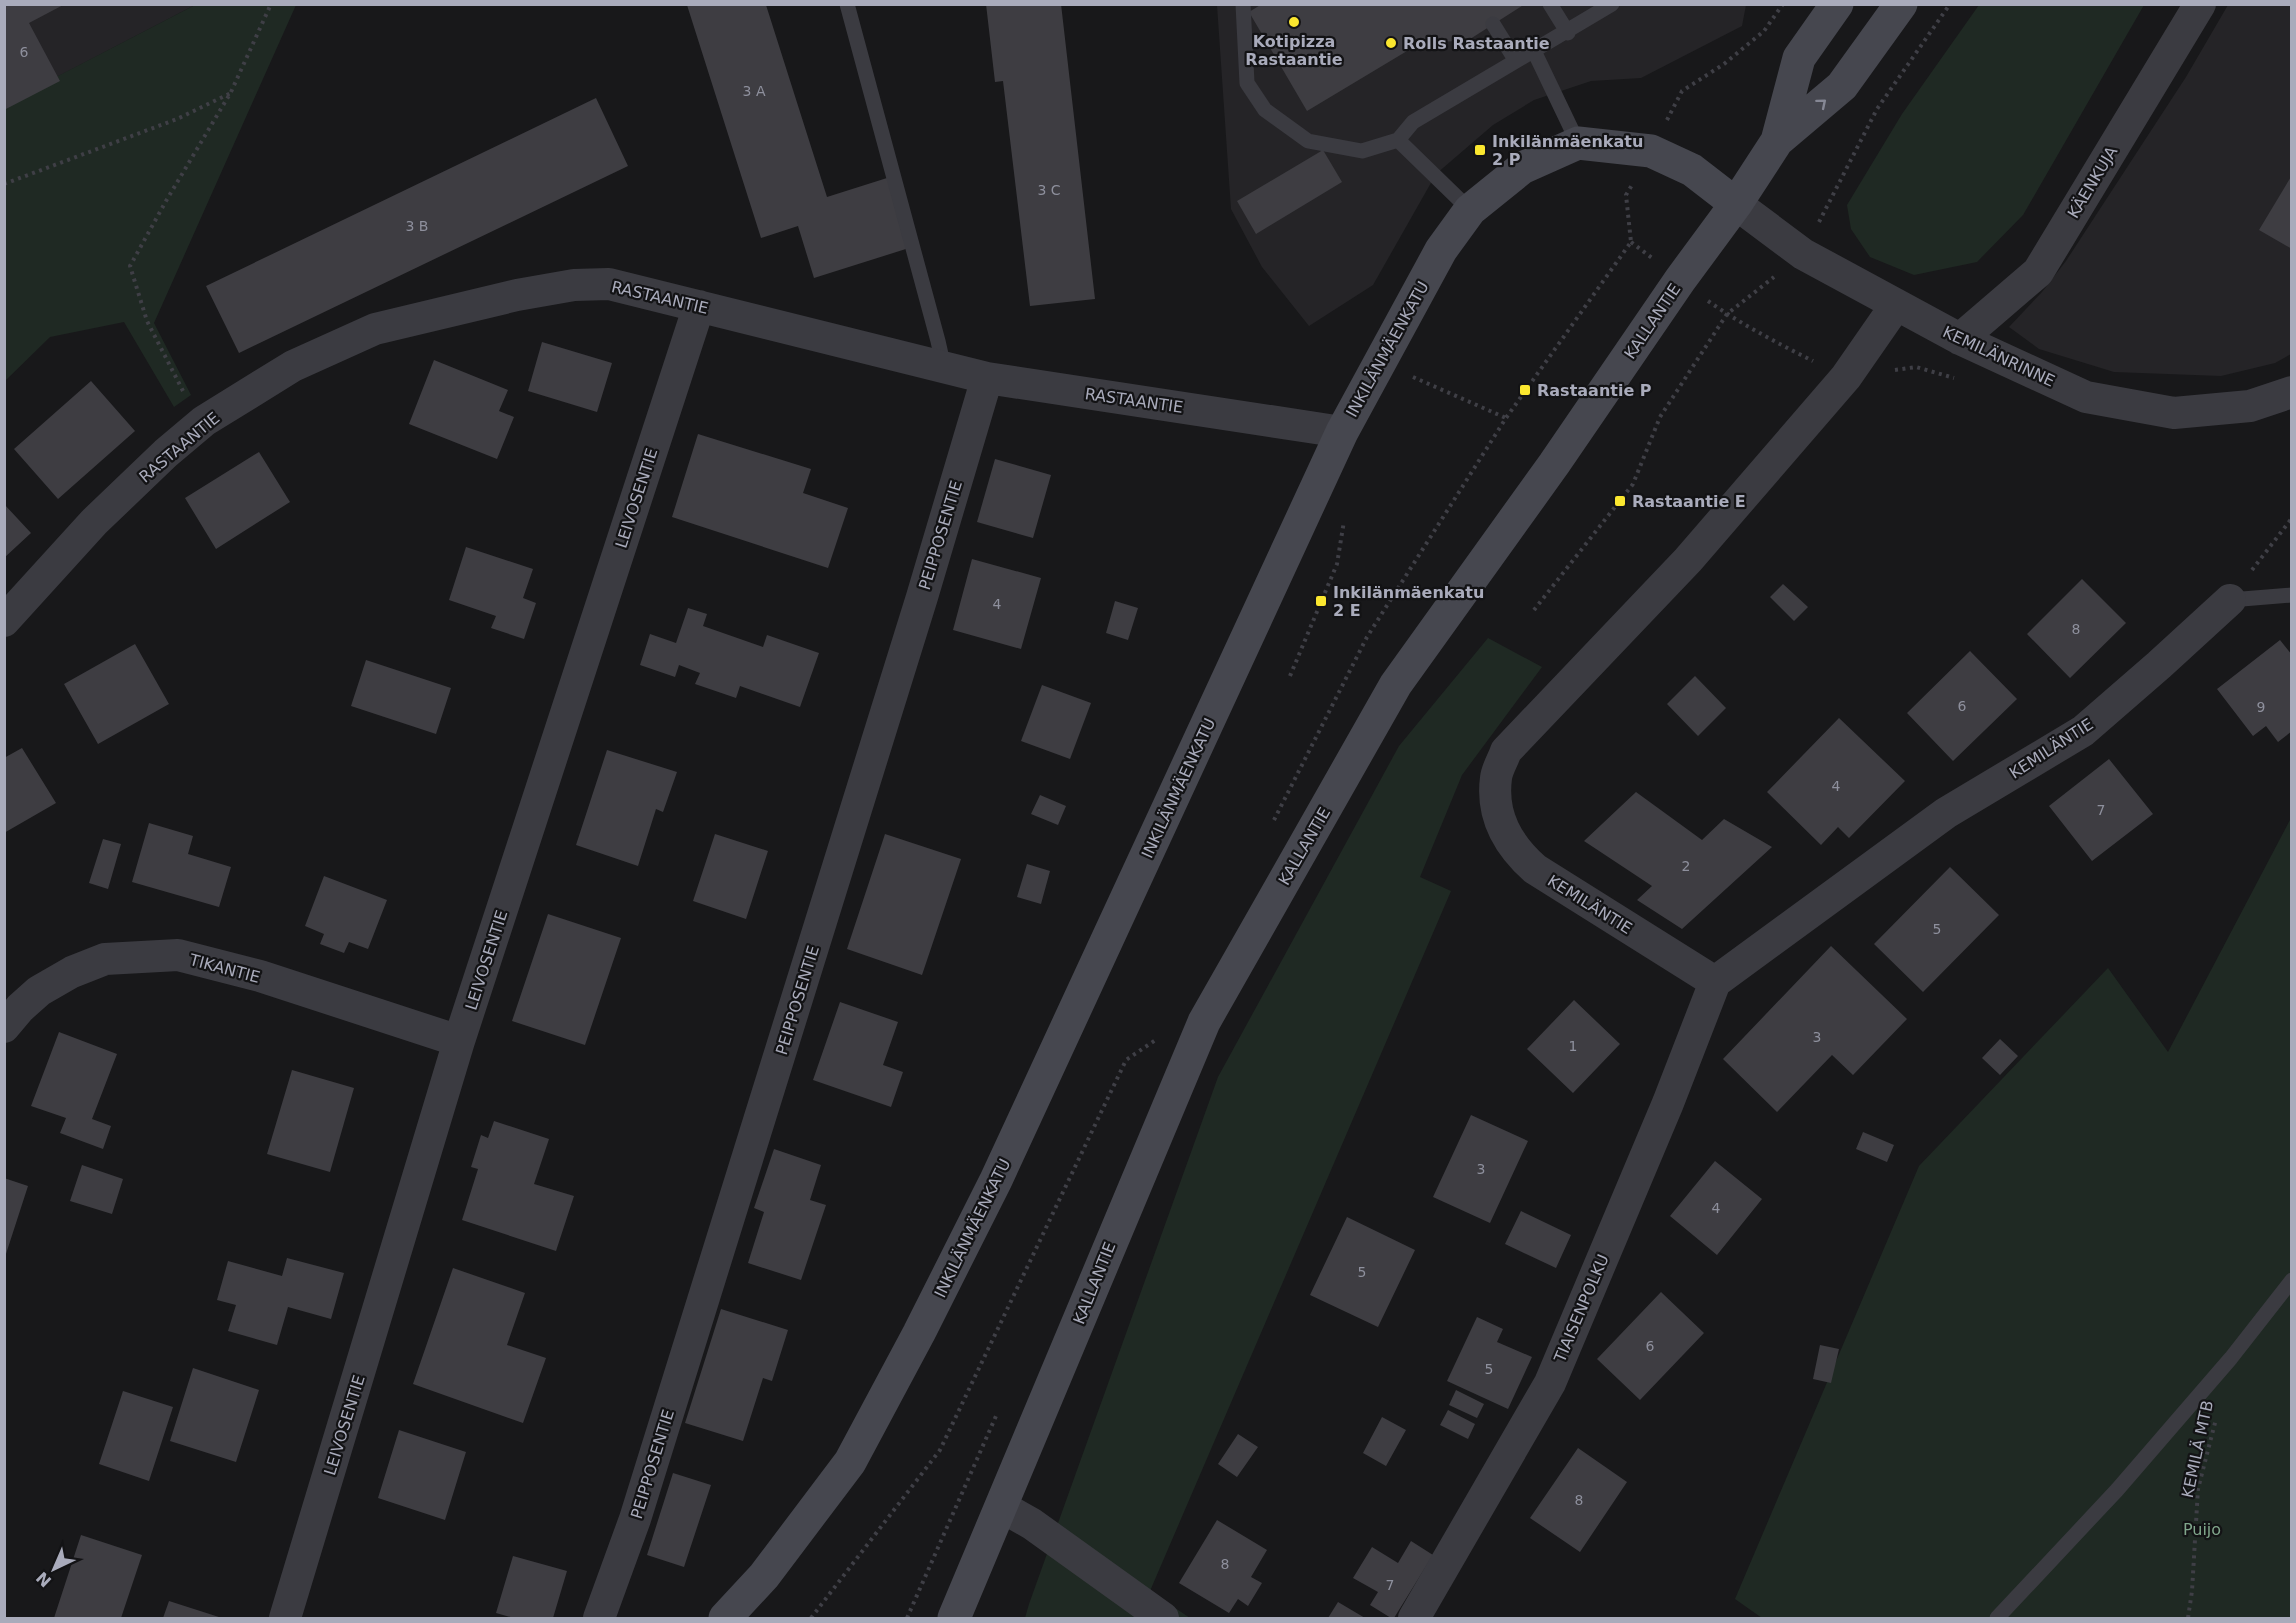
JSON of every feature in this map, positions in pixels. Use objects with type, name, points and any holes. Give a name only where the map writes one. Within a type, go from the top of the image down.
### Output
[{"type":"main road","name":"KALLANTIE","points":[[1777,141],[1799,58],[1837,4]]},
{"type":"main road","name":"KALLANTIE","points":[[954,1618],[1204,1022],[1396,684],[1554,464],[1680,280],[1736,204],[1777,141],[1842,86],[1901,4]]},
{"type":"main road","points":[[1578,143],[1652,151],[1692,170],[1736,204]]},
{"type":"main road","name":"INKILÄNMÄENKATU","points":[[725,1618],[764,1576],[850,1462],[919,1333],[1001,1169],[1342,432],[1441,250],[1470,210],[1522,168],[1578,143]]},
{"type":"street","name":"KÄENKUJA","points":[[1960,339],[2037,272],[2200,4]]},
{"type":"street","name":"KEMILÄNRINNE","points":[[1736,204],[1803,254],[1960,339],[2086,397],[2174,413],[2250,406],[2292,392]]},
{"type":"street","name":"RASTAANTIE","points":[[4,621],[94,522],[166,453],[204,421],[293,366],[375,329],[506,298],[574,285],[609,284],[987,378],[1342,432]]},
{"type":"street","name":"KEMILÄNTIE","points":[[1896,305],[1846,377],[1688,560],[1506,752],[1496,776],[1495,799],[1504,832],[1517,853],[1535,869],[1715,982],[1946,813],[2083,731],[2230,600]]},
{"type":"street","name":"LEIVOSENTIE","points":[[285,1618],[459,1041],[699,306]]},
{"type":"street","name":"PEIPPOSENTIE","points":[[599,1618],[635,1519],[918,609],[987,378]]},
{"type":"street","name":"TIKANTIE","points":[[4,1027],[39,991],[72,972],[105,959],[178,956],[260,976],[459,1041]]},
{"type":"street","name":"TIAISENPOLKU","points":[[1414,1618],[1550,1383],[1668,1103],[1715,982]]},
{"type":"street","points":[[1002,1507],[1032,1524],[1163,1618]]},
{"type":"lane","points":[[847,4],[944,368]]},
{"type":"lane","points":[[1243,4],[1247,82],[1265,110],[1308,141],[1362,151],[1398,140],[1413,122],[1568,33],[1612,4]]},
{"type":"lane","points":[[1550,4],[1568,33]]},
{"type":"lane","points":[[1493,24],[1516,61]]},
{"type":"lane","points":[[1534,51],[1578,143]]},
{"type":"lane","points":[[1398,140],[1470,210]]},
{"type":"lane","points":[[2230,600],[2292,595]]},
{"type":"lane","points":[[1997,1618],[2117,1490],[2231,1358],[2292,1280]]},
{"type":"path","points":[[204,421],[190,405],[147,321],[130,266],[231,92],[271,4]]},
{"type":"path","points":[[1682,91],[1724,64],[1764,31],[1783,4]]},
{"type":"path","points":[[1534,610],[1633,484],[1660,417],[1727,314],[1803,254],[1877,109],[1950,4]]},
{"type":"path","points":[[4,184],[177,119],[231,92]]},
{"type":"path","points":[[1626,195],[1631,242]]},
{"type":"path","points":[[1410,376],[1506,418]]},
{"type":"path","points":[[1290,676],[1337,564],[1346,510]]},
{"type":"path","points":[[2230,600],[2292,518]]},
{"type":"path","points":[[811,1618],[940,1450],[1126,1060],[1164,1033]]},
{"type":"path","name":"KEMILÄ MTB","points":[[2188,1618],[2192,1591],[2198,1489],[2217,1412]]},
{"type":"shaded area","points":[[5,5],[195,5],[5,104]]},
{"type":"shaded area","points":[[1217,5],[1746,5],[1742,26],[1641,78],[1591,81],[1534,100],[1493,125],[1436,174],[1373,285],[1309,326],[1262,267],[1231,209]]},
{"type":"shaded area","points":[[2228,5],[2291,5],[2291,354],[2275,363],[2221,376],[2114,372],[2039,349],[2009,327],[2042,292],[2066,261],[2186,77]]},
{"type":"green space","points":[[195,5],[296,5],[154,323],[191,395],[174,407],[124,322],[50,337],[5,381],[4,104]]},
{"type":"green space","points":[[1979,5],[2144,5],[2023,215],[1977,262],[1914,275],[1870,257],[1851,229],[1847,205],[1902,114]]},
{"type":"green space","points":[[1488,638],[1542,667],[1462,775],[1420,877],[1451,891],[1150,1591],[1190,1618],[1025,1618],[1218,1077],[1399,746]]},
{"type":"green space","name":"Puijo","points":[[2291,818],[2291,1618],[1762,1618],[1735,1599],[1919,1166],[2108,968],[2168,1052]]},
{"type":"building","points":[[4,4],[65,4],[29,23],[60,81],[4,110]]},
{"type":"building","points":[[986,4],[1061,4],[1095,299],[1030,306],[1003,81],[995,82]]},
{"type":"building","points":[[1262,4],[1525,4],[1467,41],[1422,42],[1307,111],[1249,12]]},
{"type":"building","points":[[687,5],[766,5],[827,197],[887,178],[909,248],[814,278],[798,226],[761,238]]},
{"type":"building","points":[[596,98],[628,166],[239,353],[206,286]]},
{"type":"building","points":[[1323,150],[1342,182],[1256,234],[1237,201]]},
{"type":"building","points":[[2292,175],[2292,249],[2259,230]]},
{"type":"building","points":[[542,342],[612,363],[597,412],[528,391]]},
{"type":"building","points":[[434,360],[508,390],[499,411],[514,417],[497,459],[409,424]]},
{"type":"building","points":[[91,381],[135,431],[58,499],[14,449]]},
{"type":"building","points":[[698,434],[811,469],[803,493],[848,508],[828,568],[672,517]]},
{"type":"building","points":[[259,452],[290,502],[216,549],[185,498]]},
{"type":"building","points":[[995,459],[1051,475],[1033,538],[977,522]]},
{"type":"building","points":[[4,504],[31,533],[4,558]]},
{"type":"building","points":[[466,547],[533,569],[523,598],[536,603],[524,639],[491,628],[496,616],[449,600]]},
{"type":"building","points":[[972,559],[1041,578],[1021,649],[953,630]]},
{"type":"building","points":[[2082,579],[2126,623],[2070,678],[2027,634]]},
{"type":"building","points":[[1783,584],[1808,607],[1794,621],[1770,597]]},
{"type":"building","points":[[1115,601],[1138,608],[1128,640],[1106,633]]},
{"type":"building","points":[[688,608],[707,614],[703,626],[763,647],[767,635],[819,653],[800,707],[740,686],[736,698],[695,684],[700,673],[679,665],[675,677],[640,665],[650,634],[676,643]]},
{"type":"building","points":[[2280,640],[2292,655],[2292,731],[2278,742],[2266,726],[2253,736],[2217,689]]},
{"type":"building","points":[[135,644],[169,704],[98,744],[64,684]]},
{"type":"building","points":[[1970,651],[2017,699],[1953,761],[1907,713]]},
{"type":"building","points":[[366,660],[451,688],[436,734],[351,706]]},
{"type":"building","points":[[1695,676],[1726,708],[1698,736],[1667,704]]},
{"type":"building","points":[[1042,685],[1091,703],[1070,759],[1021,741]]},
{"type":"building","points":[[1839,718],[1905,781],[1849,838],[1838,827],[1821,845],[1767,792]]},
{"type":"building","points":[[22,748],[56,803],[4,833],[4,758]]},
{"type":"building","points":[[607,750],[677,772],[663,812],[656,809],[638,866],[576,845]]},
{"type":"building","points":[[2109,759],[2153,814],[2092,861],[2049,806]]},
{"type":"building","points":[[1636,792],[1702,840],[1724,819],[1772,847],[1682,929],[1637,900],[1652,886],[1584,841]]},
{"type":"building","points":[[1040,795],[1066,806],[1058,825],[1031,814]]},
{"type":"building","points":[[149,823],[193,836],[188,854],[231,867],[219,907],[132,882]]},
{"type":"building","points":[[715,834],[768,851],[746,919],[693,901]]},
{"type":"building","points":[[885,834],[961,859],[922,975],[847,949]]},
{"type":"building","points":[[103,839],[121,844],[108,889],[89,883]]},
{"type":"building","points":[[1027,864],[1050,871],[1041,904],[1017,897]]},
{"type":"building","points":[[1950,867],[1999,915],[1923,992],[1874,944]]},
{"type":"building","points":[[324,876],[387,900],[368,949],[349,942],[344,953],[320,944],[324,934],[305,926]]},
{"type":"building","points":[[548,914],[621,938],[585,1045],[512,1021]]},
{"type":"building","points":[[1831,946],[1907,1019],[1853,1075],[1832,1055],[1777,1112],[1723,1059]]},
{"type":"building","points":[[1574,1000],[1620,1044],[1573,1093],[1527,1049]]},
{"type":"building","points":[[840,1002],[898,1022],[883,1065],[903,1072],[891,1107],[813,1080]]},
{"type":"building","points":[[59,1032],[117,1054],[92,1119],[111,1126],[103,1149],[60,1133],[66,1118],[31,1106]]},
{"type":"building","points":[[2000,1039],[2018,1056],[2000,1075],[1982,1058]]},
{"type":"building","points":[[292,1070],[354,1088],[330,1172],[267,1154]]},
{"type":"building","points":[[1471,1115],[1528,1141],[1490,1223],[1433,1197]]},
{"type":"building","points":[[494,1121],[549,1139],[534,1184],[574,1196],[556,1251],[462,1220],[478,1169],[471,1167],[481,1135],[488,1138]]},
{"type":"building","points":[[1863,1132],[1894,1145],[1887,1162],[1856,1149]]},
{"type":"building","points":[[774,1149],[821,1165],[810,1200],[826,1205],[801,1280],[748,1263],[764,1212],[754,1208]]},
{"type":"building","points":[[1715,1161],[1762,1199],[1717,1255],[1670,1216]]},
{"type":"building","points":[[82,1165],[123,1179],[112,1214],[70,1201]]},
{"type":"building","points":[[4,1178],[28,1186],[5,1257],[4,1257]]},
{"type":"building","points":[[1521,1211],[1571,1235],[1556,1268],[1505,1244]]},
{"type":"building","points":[[1347,1217],[1415,1250],[1378,1327],[1310,1295]]},
{"type":"building","points":[[287,1258],[344,1273],[331,1319],[288,1307],[277,1345],[228,1331],[236,1305],[217,1300],[228,1261],[282,1276]]},
{"type":"building","points":[[453,1268],[525,1293],[507,1345],[546,1358],[523,1423],[413,1384]]},
{"type":"building","points":[[1661,1292],[1704,1333],[1640,1400],[1597,1359]]},
{"type":"building","points":[[721,1309],[788,1330],[772,1381],[763,1378],[743,1441],[685,1423]]},
{"type":"building","points":[[1477,1317],[1503,1329],[1497,1342],[1532,1357],[1508,1409],[1447,1381]]},
{"type":"building","points":[[1820,1345],[1839,1349],[1831,1383],[1813,1379]]},
{"type":"building","points":[[193,1368],[259,1390],[236,1462],[170,1441]]},
{"type":"building","points":[[1456,1390],[1484,1404],[1477,1418],[1449,1405]]},
{"type":"building","points":[[123,1391],[173,1407],[149,1481],[99,1464]]},
{"type":"building","points":[[1448,1410],[1475,1424],[1468,1439],[1440,1425]]},
{"type":"building","points":[[1382,1417],[1406,1430],[1386,1466],[1363,1453]]},
{"type":"building","points":[[399,1430],[466,1452],[445,1520],[378,1498]]},
{"type":"building","points":[[1238,1434],[1258,1447],[1237,1477],[1218,1464]]},
{"type":"building","points":[[1578,1448],[1627,1482],[1580,1552],[1530,1518]]},
{"type":"building","points":[[673,1473],[711,1485],[684,1567],[647,1555]]},
{"type":"building","points":[[1217,1520],[1267,1550],[1251,1577],[1262,1583],[1248,1606],[1238,1599],[1229,1613],[1179,1583]]},
{"type":"building","points":[[81,1535],[142,1555],[121,1618],[54,1618]]},
{"type":"building","points":[[1411,1541],[1433,1555],[1394,1618],[1391,1618],[1370,1605],[1378,1592],[1353,1578],[1372,1547],[1398,1563]]},
{"type":"building","points":[[513,1556],[567,1571],[553,1618],[514,1618],[496,1613]]},
{"type":"building","points":[[169,1601],[222,1618],[163,1618]]},
{"type":"building","points":[[1338,1602],[1365,1618],[1328,1618]]},
{"type":"place","name":"Kotipizza Rastaantie","points":[[1294,22]]},
{"type":"place","name":"Rolls Rastaantie","points":[[1391,43]]},
{"type":"place","name":"Inkilänmäenkatu 2 P","points":[[1480,150]]},
{"type":"place","name":"Rastaantie P","points":[[1525,390]]},
{"type":"place","name":"Rastaantie E","points":[[1620,501]]},
{"type":"place","name":"Inkilänmäenkatu 2 E","points":[[1321,601]]}]
